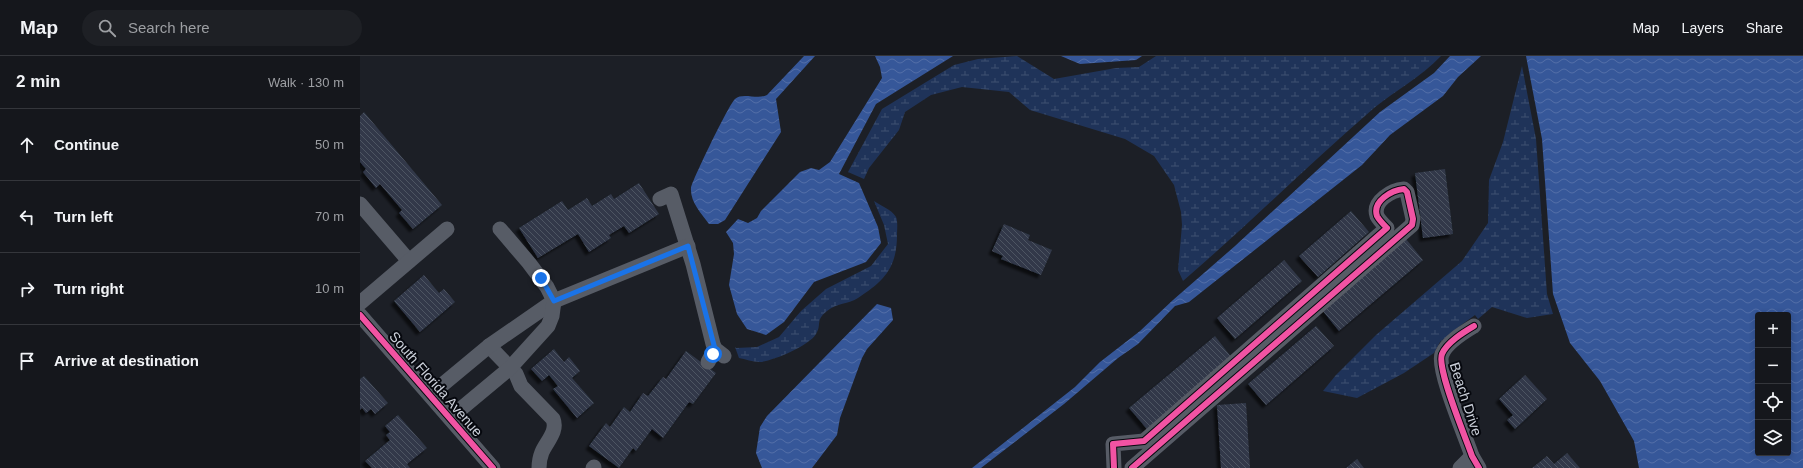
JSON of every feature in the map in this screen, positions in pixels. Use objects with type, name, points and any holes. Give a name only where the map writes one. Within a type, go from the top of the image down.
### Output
[{"type":"street","points":[[1114,468],[1113,444],[1144,441],[1387,228],[1377,216],[1376,210],[1378,205],[1384,197],[1394,191],[1404,189],[1407,192],[1413,219],[1412,225],[1132,468]]},
{"type":"street","points":[[660,199],[672,194],[688,246],[716,356]]},
{"type":"street","points":[[360,204],[409,261]]},
{"type":"street","points":[[360,303],[447,229]]},
{"type":"street","points":[[450,418],[510,368],[548,326],[552,316],[554,301],[538,274],[517,242],[500,229]]},
{"type":"street","points":[[430,395],[489,346],[554,301],[688,246]]},
{"type":"street","name":"South Florida Avenue","points":[[360,315],[493,468]]},
{"type":"street","name":"Beach Drive","points":[[1474,326],[1445,348],[1441,358],[1443,375],[1475,462]]},
{"type":"street","points":[[489,346],[519,378],[521,386],[553,419],[555,424],[554,430],[542,452],[539,468]]},
{"type":"street","points":[[1460,468],[1475,462]]},
{"type":"green space","points":[[1017,56],[1054,79],[1116,68],[1139,67],[1156,56],[1441,56],[1417,77],[1382,101],[1183,281],[1178,270],[1182,225],[1181,212],[1174,185],[1154,156],[1125,139],[1030,110],[1009,92],[962,87],[931,95],[905,112],[899,130],[869,168],[864,179],[848,172],[882,109],[954,65],[978,59]]},
{"type":"green space","points":[[1522,66],[1536,139],[1547,294],[1553,314],[1527,318],[1492,307],[1478,319],[1475,315],[1460,326],[1440,342],[1434,353],[1404,373],[1357,398],[1323,391],[1336,375],[1376,335],[1462,261],[1488,223],[1489,180],[1503,142]]},
{"type":"green space","points":[[874,201],[891,212],[896,217],[897,221],[895,256],[892,265],[882,279],[858,298],[834,306],[823,314],[816,334],[812,339],[799,348],[782,356],[760,362],[739,358],[735,347],[757,347],[779,337],[801,311],[826,289],[871,266],[888,244],[884,225]]},
{"type":"water","points":[[804,56],[815,56],[776,99],[781,132],[725,220],[718,224],[709,224],[694,203],[691,188],[731,104],[735,99],[742,96],[759,97],[767,95]]},
{"type":"water","points":[[875,56],[953,56],[876,104],[839,174],[859,183],[878,227],[881,243],[866,262],[814,282],[784,322],[766,335],[747,329],[737,314],[729,285],[734,254],[733,243],[726,232],[738,219],[748,223],[757,218],[761,211],[800,172],[811,168],[819,170],[830,162],[882,78],[880,67]]},
{"type":"water","points":[[1061,56],[1142,56],[1136,60],[1080,64]]},
{"type":"water","points":[[1450,56],[1481,56],[1458,77],[1443,96],[1390,135],[1362,165],[1189,302],[1175,306],[1138,344],[1118,358],[1064,404],[981,468],[972,468],[1075,387],[1100,362],[1140,331],[1235,246],[1380,112],[1434,73]]},
{"type":"water","points":[[1526,56],[1803,56],[1803,468],[1639,468],[1634,441],[1600,381],[1570,343],[1553,294],[1542,139]]},
{"type":"water","points":[[877,304],[891,308],[893,320],[867,349],[862,358],[840,418],[837,435],[812,468],[762,468],[756,453],[760,427],[767,416]]},
{"type":"building","points":[[364,112],[442,205],[413,229],[399,213],[402,210],[380,184],[376,188],[363,172],[366,169],[360,162],[360,116]]},
{"type":"building","points":[[1445,169],[1453,234],[1423,238],[1415,173]]},
{"type":"building","points":[[639,183],[659,214],[629,233],[624,226],[609,235],[611,238],[589,252],[578,234],[538,258],[519,228],[562,201],[568,210],[587,198],[592,206],[611,194],[614,199]]},
{"type":"building","points":[[1351,211],[1369,232],[1318,277],[1299,256]]},
{"type":"building","points":[[1004,224],[1030,235],[1028,240],[1052,250],[1041,275],[1001,259],[1003,256],[992,251]]},
{"type":"building","points":[[1406,239],[1423,260],[1339,331],[1322,310]]},
{"type":"building","points":[[1284,260],[1302,281],[1235,339],[1217,318]]},
{"type":"building","points":[[424,275],[439,293],[444,289],[455,302],[420,332],[394,301]]},
{"type":"building","points":[[1316,326],[1334,346],[1266,405],[1248,384]]},
{"type":"building","points":[[1215,336],[1232,358],[1147,429],[1129,408]]},
{"type":"building","points":[[554,349],[564,362],[569,357],[580,371],[572,378],[594,403],[577,418],[553,389],[558,386],[549,375],[542,381],[531,369]]},
{"type":"building","points":[[686,351],[716,373],[693,404],[689,402],[663,438],[652,429],[636,451],[633,448],[619,468],[589,446],[606,423],[610,427],[624,407],[630,412],[643,393],[648,396],[663,377],[666,379]]},
{"type":"building","points":[[1525,375],[1547,399],[1515,429],[1507,420],[1513,415],[1499,399]]},
{"type":"building","points":[[364,376],[388,403],[375,414],[371,409],[366,413],[362,408],[360,410],[360,379]]},
{"type":"building","points":[[1246,403],[1250,468],[1221,468],[1217,405]]},
{"type":"building","points":[[398,415],[427,448],[407,464],[410,468],[372,468],[365,461],[390,440],[386,435],[390,432],[385,426]]},
{"type":"building","points":[[1567,453],[1580,468],[1532,468],[1547,456],[1554,464]]},
{"type":"building","points":[[1357,459],[1364,468],[1346,468]]},
{"type":"cycle path","points":[[1114,468],[1113,444],[1144,441],[1387,228],[1377,216],[1377,206],[1384,197],[1404,189],[1407,192],[1413,219],[1412,225],[1132,468]]},
{"type":"cycle path","points":[[360,315],[493,468]]},
{"type":"cycle path","points":[[1474,326],[1465,331],[1448,345],[1442,354],[1441,362],[1452,404],[1472,456],[1479,468]]},
{"type":"route","points":[[541,278],[554,301],[688,246],[715,349],[713,354]]}]
